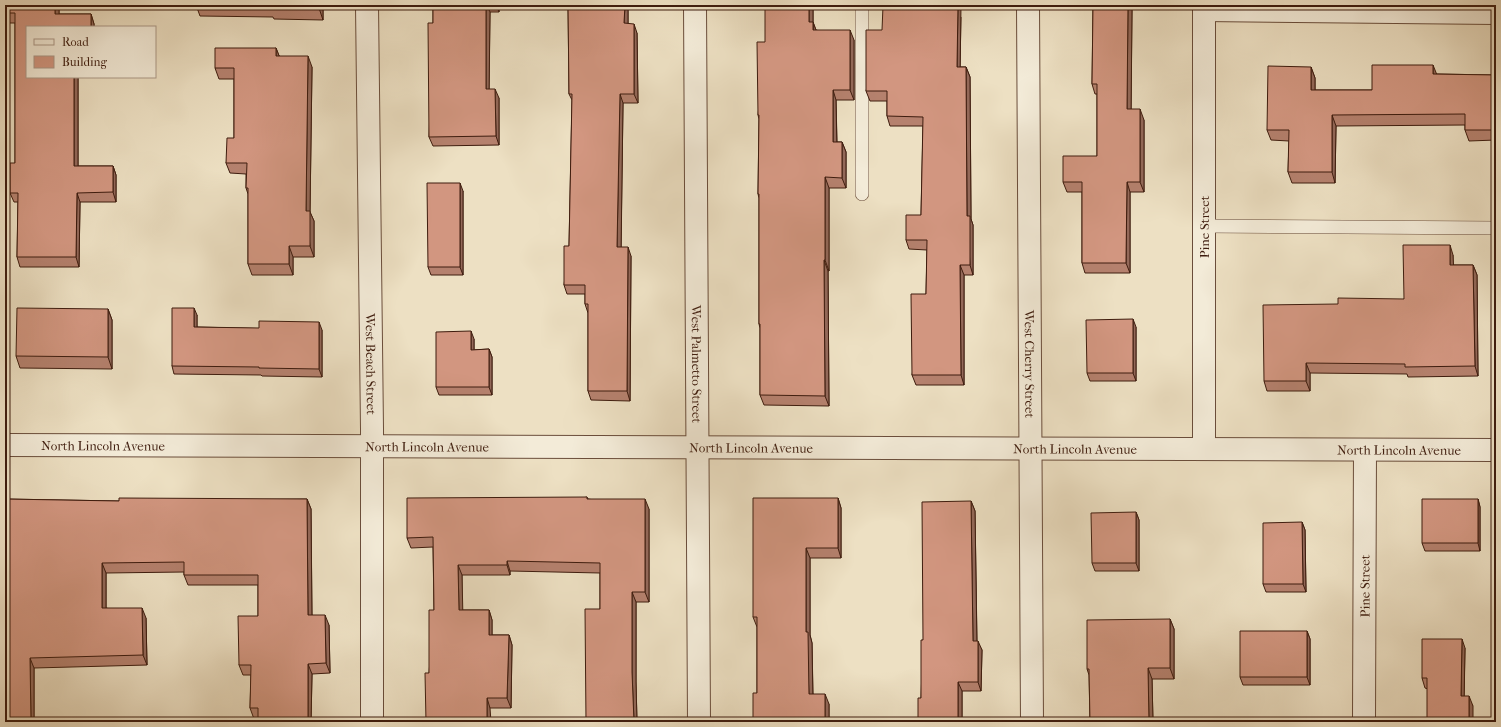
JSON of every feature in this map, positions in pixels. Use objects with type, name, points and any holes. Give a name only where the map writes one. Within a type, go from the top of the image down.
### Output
[{"type":"street","name":"West Beach Street","points":[[367,5],[372,447],[372,722]]},
{"type":"street","name":"West Palmetto Street","points":[[695,5],[699,722]]},
{"type":"street","name":"West Cherry Street","points":[[1028,5],[1032,722]]},
{"type":"street","points":[[1204,8],[1496,13]]},
{"type":"street","name":"Pine Street","points":[[1204,8],[1204,450]]},
{"type":"street","name":"North Lincoln Avenue","points":[[5,445],[1496,450]]},
{"type":"street","name":"Pine Street","points":[[1364,722],[1365,450]]},
{"type":"lane","points":[[862,5],[862,194]]},
{"type":"lane","points":[[1204,226],[1496,228]]},
{"type":"building","points":[[5,5],[55,5],[55,14],[91,14],[91,26],[26,26],[26,78],[74,78],[74,166],[113,166],[113,192],[77,193],[76,257],[17,257],[18,193],[10,193],[10,163],[15,163],[15,13],[5,13]]},
{"type":"building","points":[[225,5],[319,5],[319,8],[269,8],[269,6]]},
{"type":"building","points":[[433,5],[486,5],[486,89],[495,89],[496,136],[429,137],[428,23],[433,23]]},
{"type":"building","points":[[568,5],[625,5],[624,23],[634,24],[634,94],[620,94],[617,247],[628,247],[627,391],[588,391],[588,304],[585,304],[585,285],[564,285],[564,246],[569,246],[572,94],[569,94]]},
{"type":"building","points":[[765,5],[809,5],[809,22],[813,22],[813,30],[850,30],[850,90],[833,90],[833,142],[842,142],[842,178],[825,177],[825,396],[760,395],[758,194],[759,115],[757,42],[765,42]]},
{"type":"building","points":[[958,5],[957,67],[966,67],[967,216],[970,216],[970,265],[960,265],[961,375],[912,375],[911,294],[926,294],[927,240],[906,240],[906,215],[921,215],[923,117],[887,116],[887,91],[866,91],[866,30],[882,30],[883,6]]},
{"type":"building","points":[[1093,5],[1128,5],[1127,109],[1140,109],[1140,182],[1127,182],[1126,263],[1082,263],[1082,182],[1063,182],[1063,156],[1097,156],[1097,84],[1092,84]]},
{"type":"building","points":[[215,48],[276,48],[276,56],[308,56],[306,211],[310,211],[310,246],[289,246],[289,264],[248,264],[248,188],[246,188],[247,163],[226,163],[227,138],[234,138],[234,68],[215,68]]},
{"type":"building","points":[[1372,65],[1433,65],[1433,74],[1496,75],[1496,130],[1465,130],[1465,114],[1332,115],[1332,172],[1288,172],[1289,130],[1267,130],[1268,66],[1311,67],[1311,90],[1372,90]]},
{"type":"building","points":[[427,183],[460,183],[460,267],[428,267]]},
{"type":"building","points":[[1403,245],[1450,245],[1450,265],[1473,265],[1475,366],[1405,367],[1405,364],[1306,363],[1306,381],[1264,381],[1263,305],[1338,304],[1338,298],[1404,299]]},
{"type":"building","points":[[17,308],[108,309],[108,357],[16,356]]},
{"type":"building","points":[[172,308],[194,308],[194,327],[259,328],[259,321],[319,322],[319,369],[172,366]]},
{"type":"building","points":[[1133,319],[1133,373],[1087,373],[1086,320]]},
{"type":"building","points":[[471,331],[471,350],[489,349],[489,387],[436,387],[436,332]]},
{"type":"building","points":[[587,497],[587,499],[645,499],[645,592],[632,592],[632,672],[634,722],[586,722],[585,609],[600,609],[600,563],[507,561],[507,565],[458,565],[459,610],[489,610],[489,635],[509,635],[507,698],[487,698],[487,722],[426,722],[425,673],[429,673],[429,610],[434,610],[433,537],[407,538],[407,498]]},
{"type":"building","points":[[119,498],[307,499],[308,615],[325,615],[326,663],[308,664],[308,722],[258,722],[258,708],[250,708],[251,665],[239,665],[238,616],[258,616],[258,575],[184,575],[184,562],[102,563],[102,608],[142,608],[143,655],[30,658],[31,722],[5,722],[5,499],[119,501]]},
{"type":"building","points":[[753,498],[838,498],[838,548],[806,548],[806,632],[808,632],[809,694],[825,694],[825,722],[753,722],[753,693],[757,693],[757,617],[753,617]]},
{"type":"building","points":[[1422,499],[1478,499],[1478,543],[1422,543]]},
{"type":"building","points":[[971,501],[973,641],[978,641],[978,682],[958,682],[958,722],[918,722],[918,698],[921,698],[921,640],[923,640],[922,502]]},
{"type":"building","points":[[1136,512],[1136,563],[1092,563],[1091,513]]},
{"type":"building","points":[[1302,522],[1303,584],[1263,584],[1263,523]]},
{"type":"building","points":[[1170,619],[1170,668],[1148,668],[1149,722],[1090,722],[1089,669],[1087,669],[1087,620]]},
{"type":"building","points":[[1240,631],[1307,631],[1307,677],[1240,677]]},
{"type":"building","points":[[1422,639],[1462,639],[1461,696],[1469,696],[1469,722],[1427,722],[1427,678],[1422,678]]},
{"type":"building","points":[[1203,719],[1305,719],[1305,722],[1203,722]]}]
